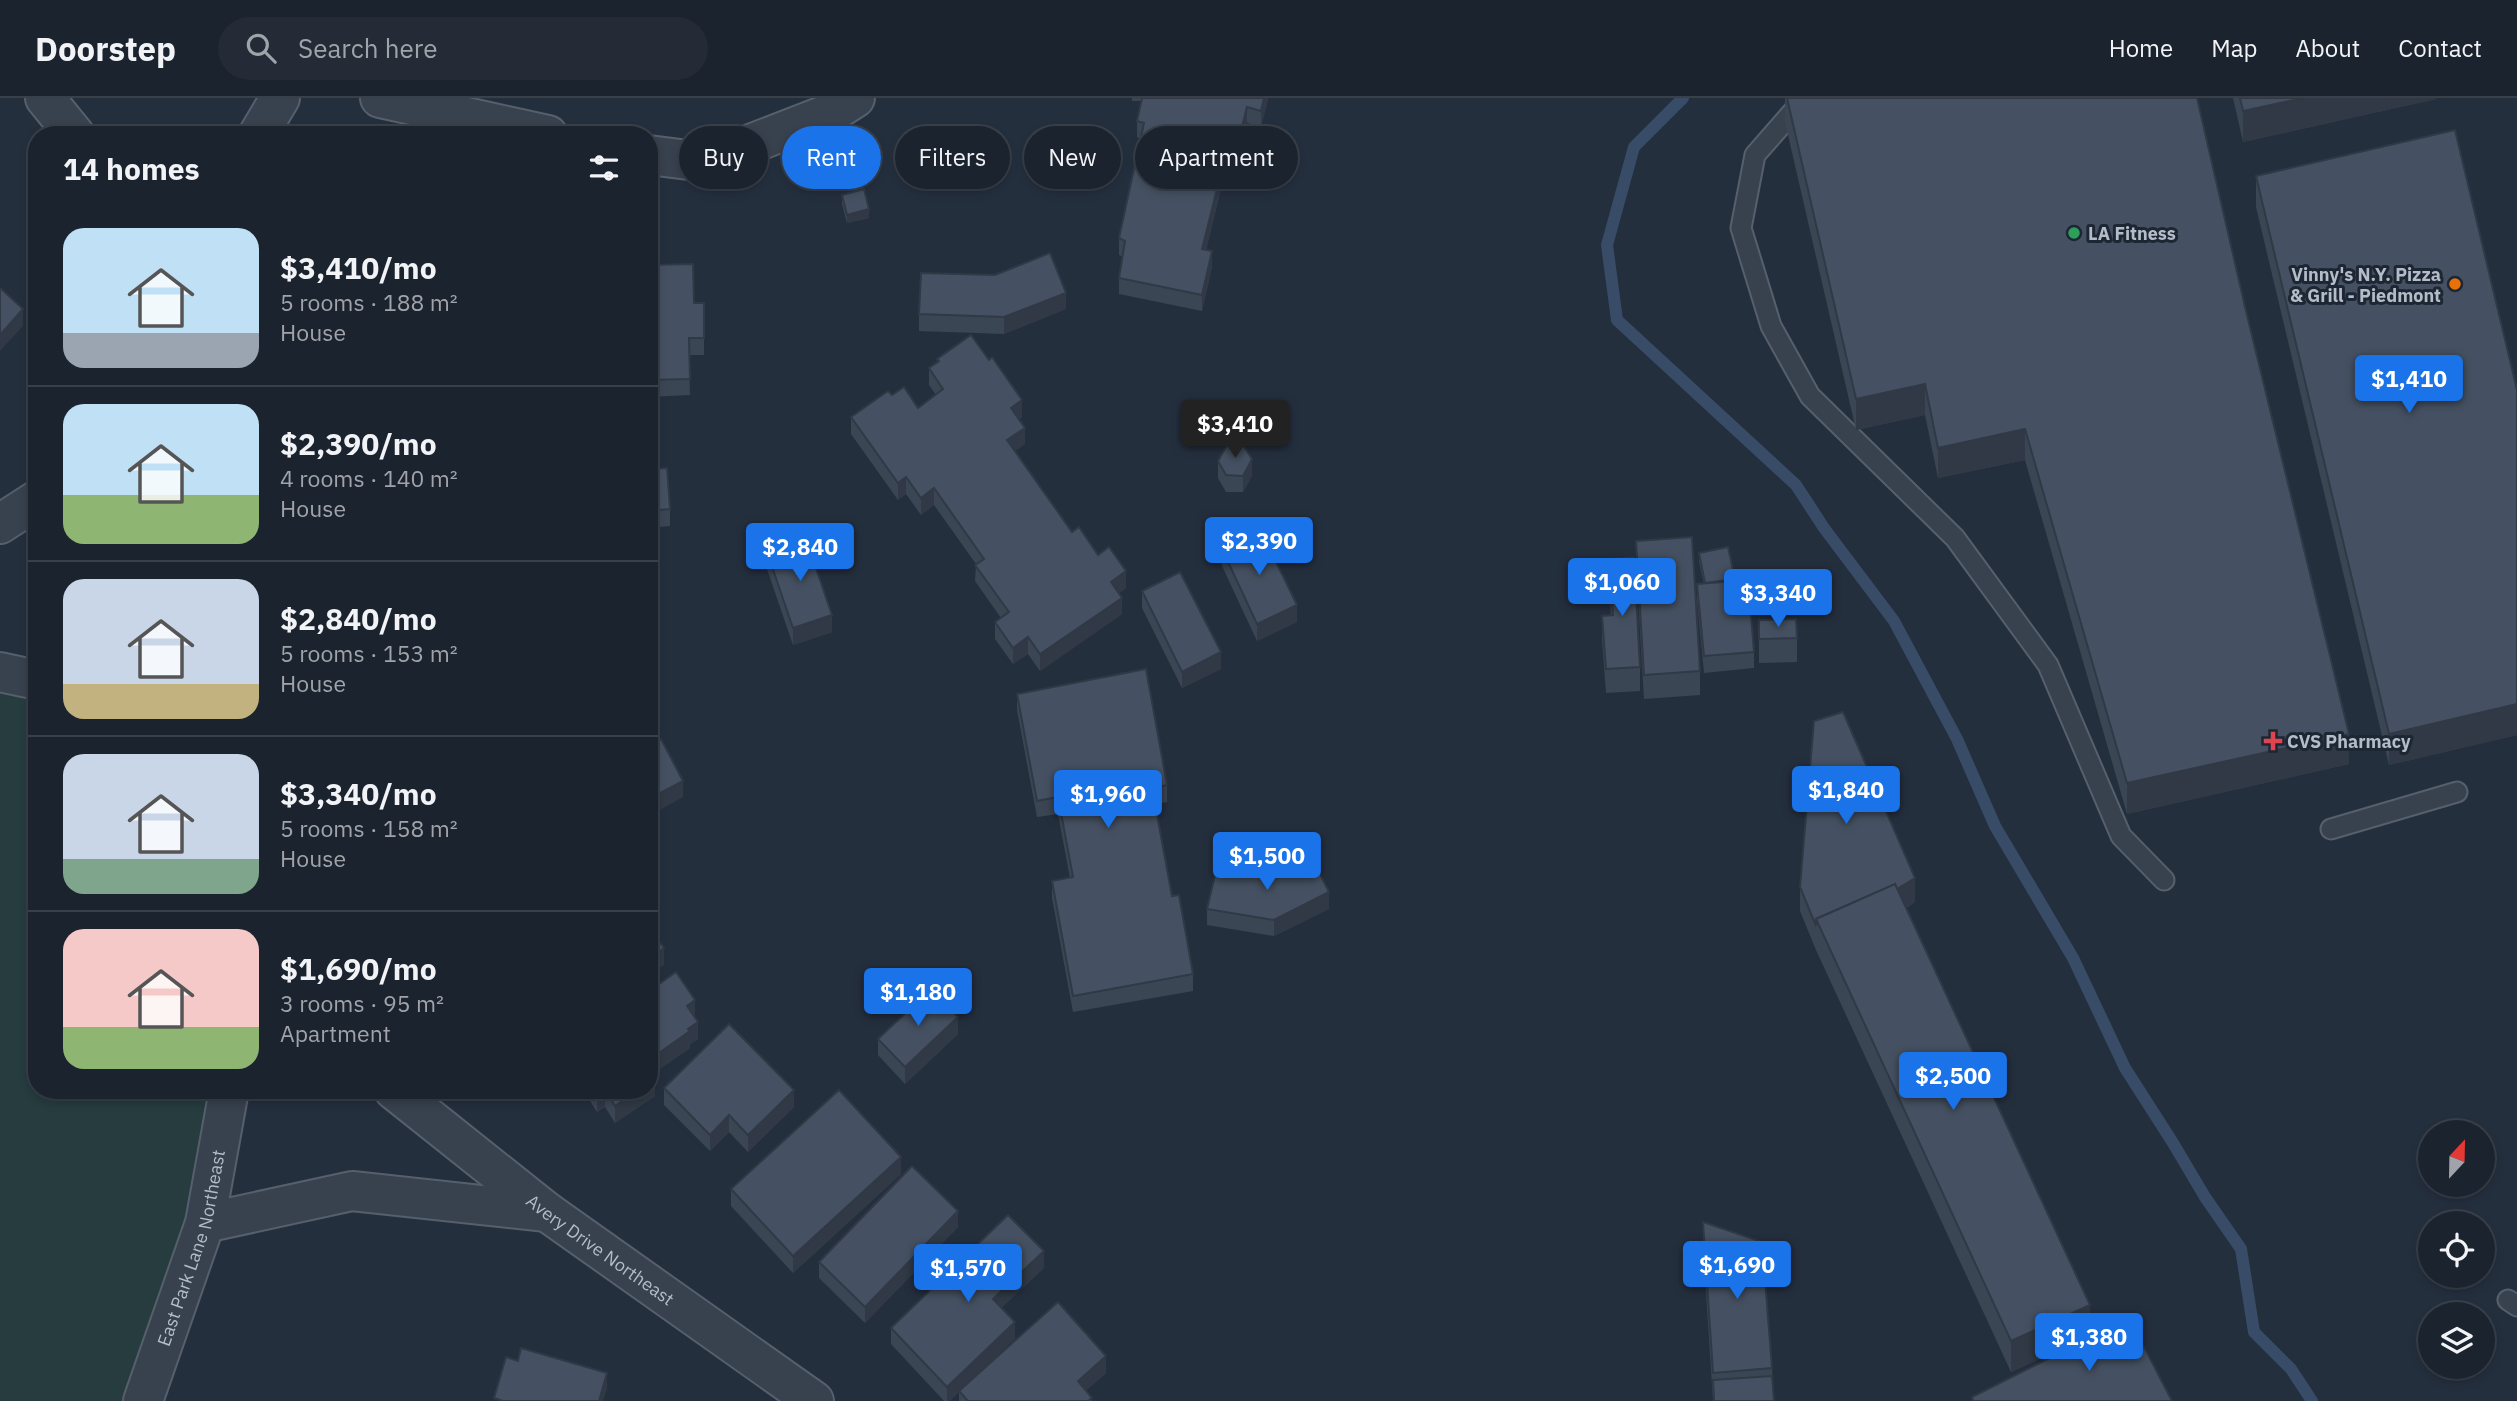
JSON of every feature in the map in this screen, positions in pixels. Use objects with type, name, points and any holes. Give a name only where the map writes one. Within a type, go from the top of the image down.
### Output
[{"type":"street","points":[[45,98],[68,126]]},
{"type":"street","points":[[264,126],[281,98]]},
{"type":"street","points":[[380,98],[507,126]]},
{"type":"street","points":[[658,156],[704,162],[833,113],[855,98]]},
{"type":"street","points":[[0,524],[28,506]]},
{"type":"street","points":[[0,671],[28,678]]},
{"type":"street","name":"East Park Lane Northeast","points":[[143,1401],[205,1223],[227,1099]]},
{"type":"street","name":"Avery Drive Northeast","points":[[405,1099],[547,1212],[814,1401]]},
{"type":"street","points":[[205,1223],[352,1191],[547,1212]]},
{"type":"lane","points":[[1805,98],[1755,155],[1741,228],[1771,326],[1810,396],[1955,538],[2048,665],[2121,836],[2164,880]]},
{"type":"lane","points":[[2331,829],[2456,792]]},
{"type":"green space","points":[[0,672],[28,680],[28,1099],[240,1099],[127,1401],[0,1401]]},
{"type":"building","points":[[1142,98],[1264,98],[1261,111],[1247,107],[1242,126],[1143,126],[1144,123],[1137,121]]},
{"type":"building","points":[[1787,98],[2197,98],[2349,734],[2127,783],[2025,429],[1938,448],[1925,384],[1856,399]]},
{"type":"building","points":[[2240,98],[2303,98],[2243,111]]},
{"type":"building","points":[[2455,130],[2517,390],[2517,704],[2389,734],[2256,176]]},
{"type":"building","points":[[1135,164],[1135,189],[1217,189],[1202,249],[1212,251],[1202,295],[1119,278],[1125,241],[1119,238]]},
{"type":"building","points":[[864,189],[869,209],[847,215],[842,195]]},
{"type":"building","points":[[1050,253],[1066,293],[1004,317],[919,314],[921,273],[995,275]]},
{"type":"building","points":[[693,264],[694,303],[704,303],[704,338],[689,338],[690,379],[658,380],[658,265]]},
{"type":"building","points":[[0,288],[23,309],[0,335]]},
{"type":"building","points":[[971,335],[989,360],[992,357],[1022,400],[1011,408],[1025,428],[1007,440],[1072,532],[1079,527],[1098,555],[1109,547],[1126,571],[1111,582],[1122,598],[1040,654],[1028,637],[1013,648],[995,622],[1009,612],[975,565],[984,559],[934,488],[921,498],[906,477],[898,483],[851,417],[888,391],[892,395],[904,387],[918,408],[943,389],[929,368],[939,361],[937,359]]},
{"type":"building","points":[[1227,445],[1243,445],[1252,459],[1243,476],[1226,475],[1218,461]]},
{"type":"building","points":[[667,468],[670,509],[658,510],[658,469]]},
{"type":"building","points":[[1261,531],[1297,605],[1257,624],[1222,549]]},
{"type":"building","points":[[1692,537],[1700,671],[1644,675],[1636,541]]},
{"type":"building","points":[[806,539],[832,615],[793,628],[767,552]]},
{"type":"building","points":[[1728,547],[1735,579],[1705,583],[1699,553]]},
{"type":"building","points":[[1634,557],[1640,667],[1606,669],[1602,616],[1613,615],[1609,559]]},
{"type":"building","points":[[1180,572],[1221,652],[1182,672],[1142,591]]},
{"type":"building","points":[[1748,580],[1754,652],[1704,656],[1697,584]]},
{"type":"building","points":[[1796,619],[1797,638],[1759,639],[1759,620]]},
{"type":"building","points":[[1146,669],[1167,785],[1152,788],[1172,896],[1179,895],[1193,974],[1073,996],[1052,881],[1073,877],[1058,797],[1037,801],[1017,694]]},
{"type":"building","points":[[1843,712],[1915,878],[1897,889],[1895,884],[1816,919],[1816,926],[1800,887],[1814,721]]},
{"type":"building","points":[[661,739],[683,781],[658,794],[658,741]]},
{"type":"building","points":[[1311,856],[1329,892],[1274,920],[1207,909],[1216,871],[1270,878]]},
{"type":"building","points":[[1895,884],[2090,1305],[2011,1341],[1816,919]]},
{"type":"building","points":[[658,940],[664,948],[658,952]]},
{"type":"building","points":[[676,972],[695,1000],[687,1006],[698,1022],[658,1054],[658,985]]},
{"type":"building","points":[[931,989],[958,1017],[905,1067],[878,1039]]},
{"type":"building","points":[[729,1024],[794,1090],[748,1135],[729,1115],[710,1135],[664,1088]]},
{"type":"building","points":[[839,1090],[901,1157],[793,1256],[731,1189]]},
{"type":"building","points":[[611,1099],[625,1099],[615,1106]]},
{"type":"building","points":[[912,1166],[958,1211],[865,1307],[819,1262]]},
{"type":"building","points":[[1008,1215],[1044,1251],[993,1299],[1015,1322],[947,1387],[891,1328]]},
{"type":"building","points":[[1703,1222],[1762,1242],[1772,1368],[1713,1373]]},
{"type":"building","points":[[1058,1302],[1106,1356],[1078,1381],[1092,1398],[1088,1401],[968,1401],[959,1391]]},
{"type":"building","points":[[2129,1318],[2172,1401],[1973,1401],[1972,1397]]},
{"type":"building","points":[[521,1348],[607,1373],[599,1401],[503,1401],[494,1398],[506,1357],[518,1361]]},
{"type":"building","points":[[1772,1376],[1774,1401],[1714,1401],[1713,1380]]},
{"type":"waterway","points":[[1683,98],[1634,147],[1607,245],[1617,320],[1796,485],[1824,528],[1894,621],[1957,739],[1995,826],[2073,958],[2125,1068],[2205,1197],[2241,1249],[2254,1332],[2291,1369],[2312,1401]]},
{"type":"place","name":"LA Fitness","points":[[2074,233]]},
{"type":"place","name":"Vinny's N.Y. Pizza & Grill - Piedmont","points":[[2455,284]]},
{"type":"place","name":"CVS Pharmacy","points":[[2273,741]]}]
